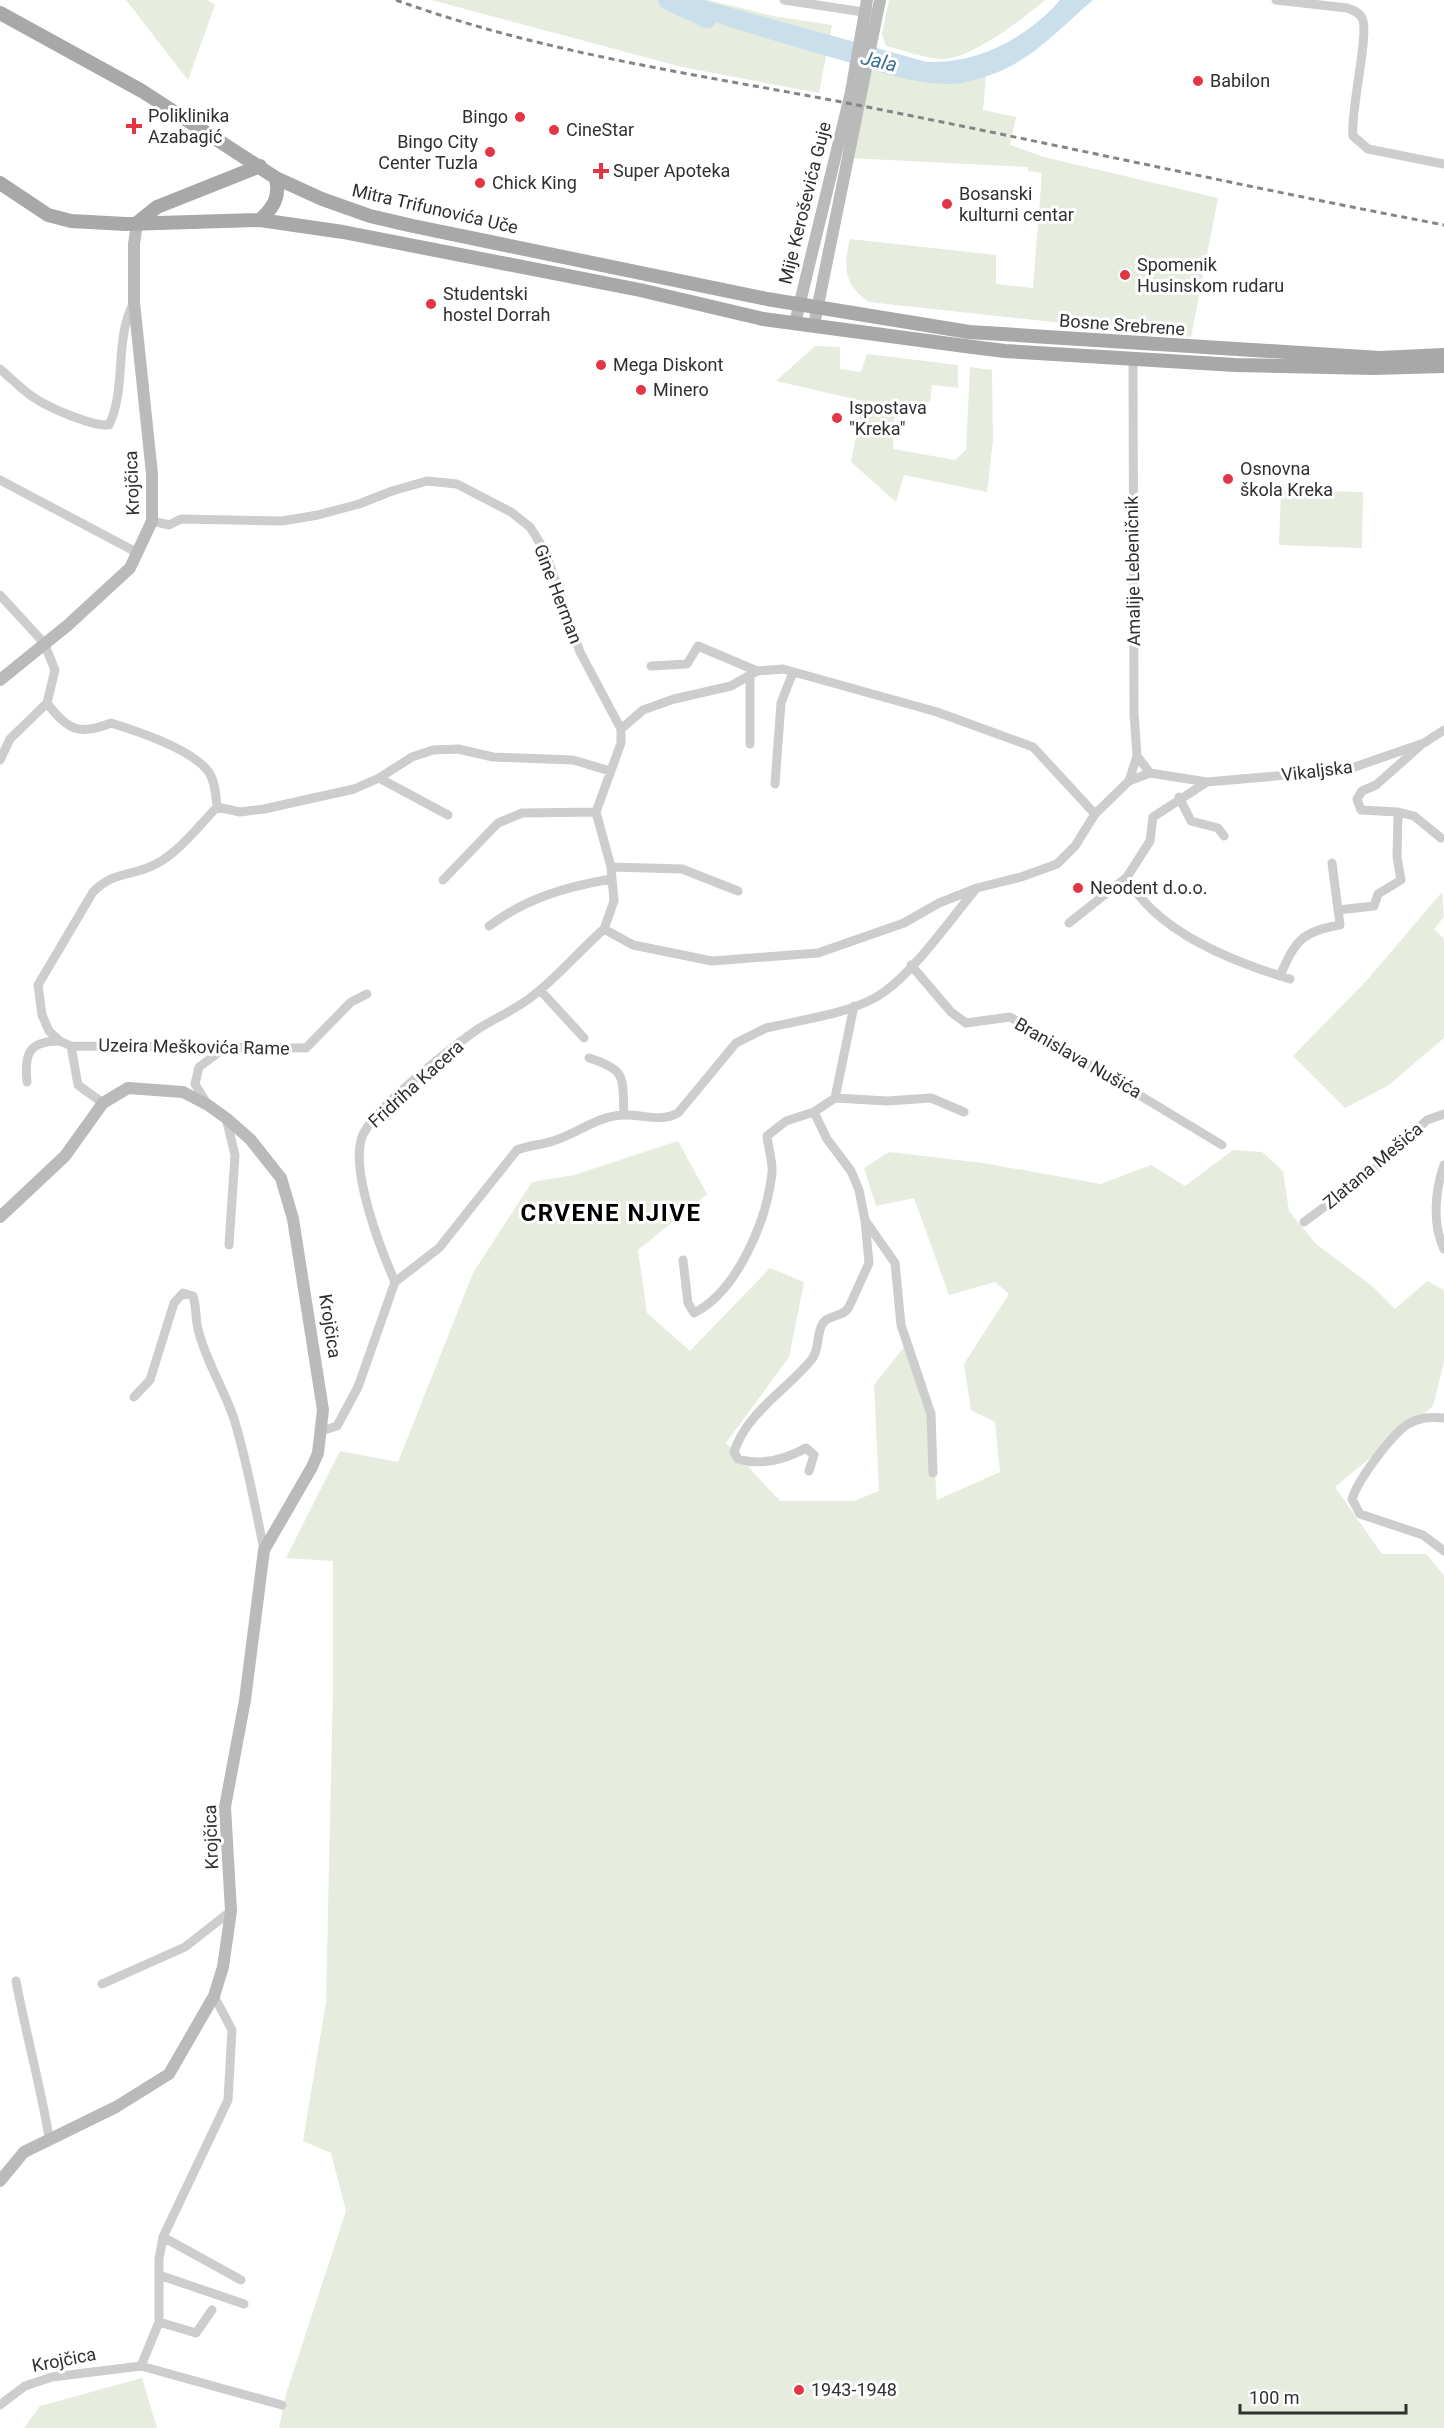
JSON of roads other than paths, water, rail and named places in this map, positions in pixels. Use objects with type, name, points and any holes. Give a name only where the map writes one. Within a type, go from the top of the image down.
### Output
[{"type":"main road","points":[[856,93],[867,38],[878,13],[880,0]]},
{"type":"main road","points":[[866,6],[867,38]]},
{"type":"main road","name":"Mitra Trifunovića Uče","points":[[0,13],[142,91],[276,178],[322,199],[370,216],[799,305]]},
{"type":"main road","name":"Mije Keroševića Guje","points":[[795,324],[856,93]]},
{"type":"main road","name":"Mije Keroševića Guje","points":[[814,326],[856,93]]},
{"type":"main road","points":[[137,223],[157,207],[260,166]]},
{"type":"main road","points":[[260,220],[276,201],[278,195],[276,178]]},
{"type":"main road","points":[[0,183],[48,215],[62,220],[137,223],[260,220],[343,232],[814,326]]},
{"type":"main road","name":"Krojčica","points":[[0,680],[68,625],[130,567],[152,521],[153,484],[134,302],[134,244],[137,223]]},
{"type":"main road","name":"Bosne Srebrene","points":[[799,305],[1007,336],[1380,358],[1444,355]]},
{"type":"main road","name":"Bosne Srebrene","points":[[814,326],[1005,351],[1133,360],[1342,367],[1444,366]]},
{"type":"main road","name":"Krojčica","points":[[0,1217],[65,1156],[103,1102],[128,1088],[183,1092],[208,1105],[250,1138],[281,1178],[293,1219],[321,1386],[321,1431],[312,1467],[264,1550],[245,1700],[225,1807],[231,1911],[223,1967],[214,1996],[169,2074],[116,2107],[50,2137],[24,2152],[0,2181]]},
{"type":"street","points":[[784,0],[866,6],[878,13]]},
{"type":"street","points":[[1276,0],[1347,8],[1356,12],[1365,25],[1354,104],[1353,136],[1368,149],[1444,164]]},
{"type":"street","points":[[0,369],[34,398],[81,419],[109,425],[116,410],[123,331],[134,302]]},
{"type":"street","name":"Amalije Lebeničnik","points":[[1129,781],[1137,756],[1133,360]]},
{"type":"street","points":[[0,480],[138,553]]},
{"type":"street","name":"Gine Herman","points":[[152,521],[168,525],[182,519],[282,521],[348,507],[427,481],[457,484],[511,512],[530,527],[545,551],[580,652],[621,729]]},
{"type":"street","points":[[0,595],[44,643],[55,670],[48,703],[10,739],[0,760]]},
{"type":"street","points":[[651,666],[687,664],[698,646],[754,673]]},
{"type":"street","points":[[1095,814],[1033,747],[936,712],[783,669],[754,673],[731,686],[674,699],[643,710],[621,729],[621,743],[596,812],[611,867],[614,901],[603,929],[633,945],[712,961],[818,954],[904,923],[939,903],[977,888],[1021,877],[1057,864],[1076,846],[1095,814],[1129,781],[1150,773],[1137,756]]},
{"type":"street","points":[[775,784],[781,703],[793,672]]},
{"type":"street","points":[[750,744],[754,673]]},
{"type":"street","points":[[48,703],[59,719],[77,730],[95,730],[111,723],[175,747],[208,771],[216,791],[217,807],[240,812],[264,809],[354,789],[379,778],[412,757],[434,750],[458,748],[493,757],[573,760],[610,771]]},
{"type":"street","name":"Vikaljska","points":[[1441,838],[1414,816],[1398,812],[1372,813],[1361,810],[1357,799],[1362,791],[1376,785],[1424,742],[1444,730]]},
{"type":"street","name":"Vikaljska","points":[[1150,773],[1207,782],[1346,770],[1424,742]]},
{"type":"street","points":[[379,778],[448,815]]},
{"type":"street","name":"Vikaljska","points":[[1069,923],[1127,877],[1150,841],[1153,817],[1179,797],[1207,782]]},
{"type":"street","points":[[1179,797],[1191,820],[1218,828],[1224,836]]},
{"type":"street","name":"Uzeira Meškovića Rame","points":[[217,807],[175,850],[155,865],[105,880],[93,892],[38,985],[42,1015],[49,1031],[60,1041],[71,1046],[306,1048],[346,1006],[367,994]]},
{"type":"street","points":[[443,880],[498,823],[522,813],[596,812]]},
{"type":"street","points":[[1338,910],[1374,906],[1378,894],[1401,880],[1397,857],[1398,812]]},
{"type":"street","points":[[1280,976],[1292,948],[1315,929],[1340,925],[1332,863]]},
{"type":"street","points":[[611,867],[682,869],[738,891]]},
{"type":"street","points":[[1127,877],[1136,895],[1186,937],[1290,979]]},
{"type":"street","points":[[489,926],[510,911],[552,891],[611,879]]},
{"type":"street","points":[[321,1431],[337,1426],[358,1387],[394,1282],[439,1248],[517,1150],[529,1145],[553,1142],[604,1118],[624,1115],[653,1119],[670,1117],[678,1113],[736,1043],[766,1028],[854,1006],[884,993],[977,888]]},
{"type":"street","name":"Fridriha Kacera","points":[[394,1282],[368,1212],[360,1158],[361,1139],[367,1126],[389,1103],[475,1031],[532,997],[603,929]]},
{"type":"street","name":"Branislava Nušića","points":[[911,965],[951,1012],[966,1023],[1010,1017],[1222,1145]]},
{"type":"street","points":[[540,990],[584,1038]]},
{"type":"street","points":[[835,1098],[854,1006]]},
{"type":"street","points":[[27,1082],[25,1063],[33,1047],[42,1041],[60,1041]]},
{"type":"street","name":"Uzeira Meškovića Rame","points":[[71,1046],[78,1085],[103,1102]]},
{"type":"street","points":[[208,1105],[195,1084],[199,1067],[227,1047]]},
{"type":"street","points":[[589,1058],[612,1065],[622,1076],[624,1115]]},
{"type":"street","points":[[684,1260],[688,1303],[694,1313],[738,1273],[755,1238],[765,1210],[772,1171],[767,1136],[786,1121],[814,1112],[835,1098],[887,1101],[931,1098],[964,1112]]},
{"type":"street","points":[[809,1472],[814,1455],[806,1448],[779,1460],[747,1462],[738,1459],[734,1452],[752,1422],[814,1357],[822,1325],[826,1320],[846,1312],[869,1263],[865,1220],[859,1190],[851,1171],[827,1138],[814,1112]]},
{"type":"street","name":"Zlatana Mešića","points":[[1304,1222],[1370,1173],[1427,1120],[1444,1114]]},
{"type":"street","points":[[226,1118],[235,1155],[229,1245]]},
{"type":"street","points":[[1444,1165],[1438,1183],[1436,1213],[1444,1249]]},
{"type":"street","points":[[865,1220],[895,1263],[901,1325],[931,1414],[933,1473]]},
{"type":"street","name":"Krojčica","points":[[134,1396],[150,1380],[174,1303],[183,1293],[193,1296],[198,1330],[210,1366],[222,1385],[234,1419],[248,1471],[264,1550]]},
{"type":"street","points":[[1444,1418],[1425,1417],[1408,1424],[1396,1434],[1352,1499],[1360,1514],[1423,1535],[1444,1551]]},
{"type":"street","points":[[102,1984],[185,1947],[231,1911]]},
{"type":"street","points":[[16,1981],[29,2051],[35,2062],[50,2137]]},
{"type":"street","points":[[141,2366],[159,2322],[159,2275],[163,2237],[228,2100],[232,2030],[214,1996]]},
{"type":"street","points":[[163,2237],[241,2280]]},
{"type":"street","points":[[159,2275],[244,2304]]},
{"type":"street","points":[[159,2322],[196,2333],[212,2310]]},
{"type":"street","name":"Krojčica","points":[[0,2404],[25,2386],[52,2377],[141,2366],[282,2405]]},
{"type":"water","points":[[685,0],[703,0],[927,62],[964,58],[1000,46],[1032,26],[1060,0],[1093,0],[1045,43],[1019,61],[986,77],[950,84],[889,75],[737,29],[682,10]]},
{"type":"waterway","name":"Jala","points":[[668,0],[707,18]]},
{"type":"railway","points":[[396,0],[451,18],[563,48],[676,72],[922,118],[1444,225]]},
{"type":"place","name":"Babilon","points":[[1198,81]]},
{"type":"place","name":"Bingo","points":[[520,117]]},
{"type":"place","name":"Poliklinika Azabagić","points":[[134,126]]},
{"type":"place","name":"CineStar","points":[[554,130]]},
{"type":"place","name":"Bingo City Center Tuzla","points":[[490,152]]},
{"type":"place","name":"Super Apoteka","points":[[601,171]]},
{"type":"place","name":"Chick King","points":[[480,183]]},
{"type":"place","name":"Bosanski kulturni centar","points":[[947,204]]},
{"type":"place","name":"Spomenik Husinskom rudaru","points":[[1125,275]]},
{"type":"place","name":"Studentski hostel Dorrah","points":[[431,304]]},
{"type":"place","name":"Mega Diskont","points":[[601,365]]},
{"type":"place","name":"Minero","points":[[641,390]]},
{"type":"place","name":"Ispostava \"Kreka\"","points":[[837,418]]},
{"type":"place","name":"Osnovna škola Kreka","points":[[1228,479]]},
{"type":"place","name":"Neodent d.o.o.","points":[[1078,888]]},
{"type":"place","name":"1943-1948","points":[[799,2390]]},
{"type":"district","name":"CRVENE NJIVE","points":[[611,1213]]}]
